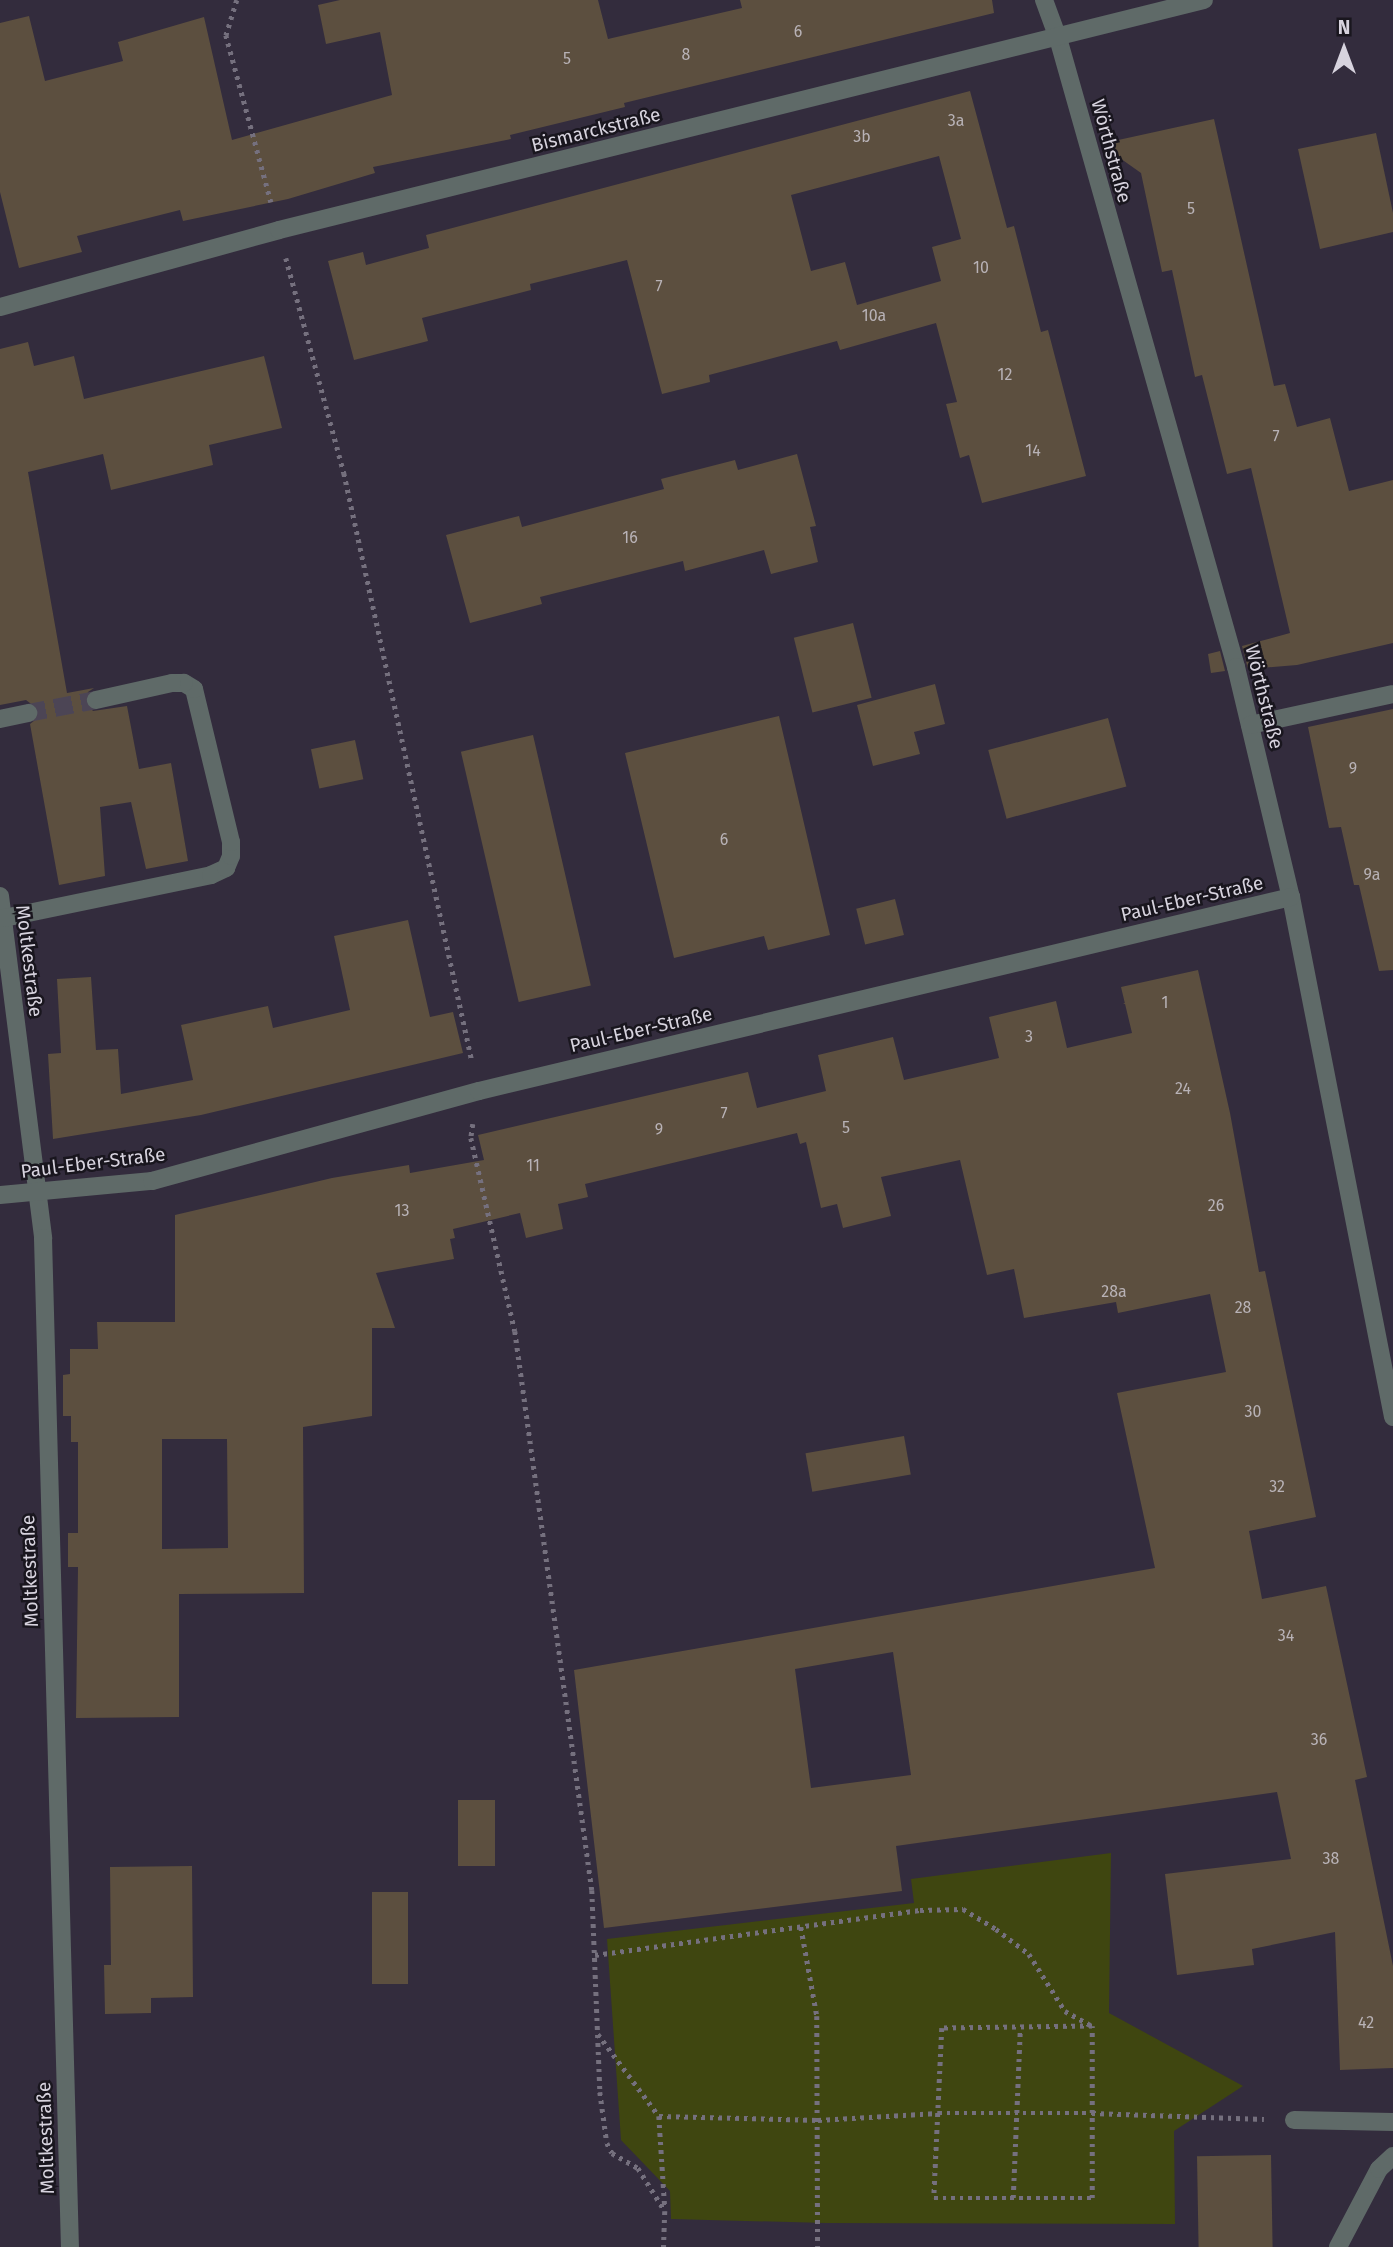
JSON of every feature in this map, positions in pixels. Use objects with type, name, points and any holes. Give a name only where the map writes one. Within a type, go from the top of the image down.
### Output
[{"type":"street","name":"Wörthstraße","points":[[1044,0],[1058,38],[1250,725],[1291,897],[1393,1417]]},
{"type":"street","name":"Bismarckstraße","points":[[0,307],[279,230],[1204,0]]},
{"type":"street","points":[[5,918],[211,875],[226,868],[231,856],[231,842],[194,689],[184,683],[172,683],[96,700]]},
{"type":"street","points":[[1250,725],[1393,694]]},
{"type":"street","points":[[0,719],[28,713]]},
{"type":"street","name":"Moltkestraße","points":[[0,896],[5,918],[35,1192],[43,1238],[70,2247]]},
{"type":"street","name":"Paul-Eber-Straße","points":[[0,1195],[152,1181],[479,1091],[1291,897]]},
{"type":"street","points":[[1294,2120],[1393,2122]]},
{"type":"street","points":[[1338,2247],[1379,2169],[1393,2156]]},
{"type":"path","points":[[595,1955],[920,1910],[963,1909],[1029,1954],[1065,2011],[1092,2026]]},
{"type":"path","points":[[801,1927],[817,2015],[817,2247]]},
{"type":"path","points":[[1092,2026],[1092,2198],[934,2199],[942,2028],[1092,2026]]},
{"type":"path","points":[[1013,2199],[1020,2028]]},
{"type":"path","points":[[598,2034],[659,2116],[665,2211]]},
{"type":"path","points":[[659,2116],[818,2120],[939,2113],[1092,2113],[1294,2120]]},
{"type":"green space","points":[[1111,1853],[1109,2013],[1243,2086],[1174,2131],[1175,2224],[826,2223],[671,2219],[670,2191],[621,2140],[607,1939],[914,1903],[911,1879]]},
{"type":"building","points":[[340,0],[598,0],[608,39],[742,8],[740,0],[992,0],[994,13],[624,103],[625,107],[510,135],[511,139],[373,167],[375,173],[288,199],[183,221],[180,210],[77,236],[82,252],[19,268],[0,192],[0,23],[29,16],[45,81],[123,61],[118,42],[204,17],[232,140],[392,95],[380,32],[326,44],[318,5]]},
{"type":"building","points":[[970,91],[1007,228],[1014,226],[1041,332],[1048,330],[1086,476],[982,503],[969,455],[960,458],[946,404],[957,402],[936,323],[840,350],[837,341],[709,375],[710,382],[662,394],[627,260],[530,284],[531,290],[422,318],[428,341],[354,360],[328,261],[363,252],[366,265],[429,248],[426,235]],"holes":[[[939,156],[961,239],[932,247],[941,281],[857,305],[845,262],[811,271],[791,195]]]},
{"type":"building","points":[[1214,119],[1274,386],[1285,384],[1297,427],[1330,418],[1349,491],[1393,480],[1393,643],[1297,665],[1248,669],[1242,646],[1290,633],[1251,468],[1227,474],[1202,375],[1195,377],[1172,270],[1162,272],[1141,173],[1100,144]]},
{"type":"building","points":[[1376,133],[1393,213],[1393,232],[1320,249],[1298,149]]},
{"type":"building","points":[[28,342],[34,366],[74,356],[84,399],[264,356],[282,428],[209,445],[213,465],[111,490],[103,454],[28,472],[67,693],[94,688],[88,692],[85,702],[93,711],[127,706],[139,769],[171,763],[188,861],[146,869],[131,802],[100,807],[105,876],[59,885],[30,724],[39,717],[39,710],[26,700],[0,705],[0,349]]},
{"type":"building","points":[[797,454],[816,526],[810,527],[818,562],[771,574],[764,550],[685,571],[683,561],[540,597],[542,604],[470,623],[446,535],[519,516],[522,527],[664,489],[661,479],[735,460],[738,470]]},
{"type":"building","points":[[853,623],[872,698],[812,712],[794,638]]},
{"type":"building","points":[[1220,651],[1225,671],[1211,673],[1208,654]]},
{"type":"building","points":[[935,684],[945,724],[914,732],[920,754],[873,766],[857,705]]},
{"type":"building","points":[[1393,709],[1393,970],[1379,971],[1359,885],[1354,885],[1341,827],[1329,828],[1308,727]]},
{"type":"building","points":[[779,716],[830,935],[768,950],[764,936],[674,958],[625,753]]},
{"type":"building","points":[[1108,718],[1126,787],[1007,819],[988,750]]},
{"type":"building","points":[[533,735],[591,985],[519,1002],[461,752]]},
{"type":"building","points":[[355,740],[363,779],[319,788],[311,749]]},
{"type":"building","points":[[895,899],[904,935],[865,945],[856,909]]},
{"type":"building","points":[[408,920],[430,1017],[453,1012],[463,1053],[201,1115],[53,1139],[48,1054],[61,1053],[57,979],[91,977],[96,1050],[118,1049],[121,1094],[193,1080],[181,1025],[268,1006],[273,1028],[350,1010],[334,936]]},
{"type":"building","points":[[1198,970],[1230,1113],[1259,1272],[1265,1271],[1316,1517],[1249,1531],[1262,1599],[1326,1586],[1367,1777],[1355,1780],[1393,1966],[1393,2068],[1340,2070],[1335,1932],[1252,1949],[1254,1965],[1177,1975],[1165,1874],[1291,1859],[1277,1792],[896,1846],[902,1891],[604,1928],[574,1670],[1155,1568],[1117,1393],[1226,1372],[1210,1294],[1118,1313],[1116,1302],[1024,1318],[1014,1269],[987,1275],[960,1160],[881,1177],[891,1216],[843,1228],[837,1204],[821,1208],[806,1142],[800,1144],[797,1133],[585,1184],[588,1197],[558,1204],[563,1229],[526,1238],[520,1213],[453,1229],[455,1238],[450,1239],[454,1259],[376,1273],[395,1328],[372,1328],[372,1416],[303,1427],[304,1593],[179,1594],[179,1717],[76,1718],[78,1567],[68,1567],[68,1533],[78,1533],[78,1442],[71,1442],[71,1416],[63,1416],[63,1375],[70,1374],[70,1349],[98,1349],[97,1322],[175,1322],[175,1215],[332,1178],[409,1165],[410,1173],[484,1160],[478,1135],[748,1072],[757,1108],[826,1091],[818,1055],[893,1037],[904,1080],[999,1058],[989,1017],[1056,1001],[1067,1048],[1132,1033],[1121,987]],"holes":[[[162,1439],[227,1439],[228,1548],[162,1549]],[[893,1652],[911,1775],[811,1788],[795,1669]]]},
{"type":"building","points":[[904,1436],[911,1474],[812,1492],[806,1453]]},
{"type":"building","points":[[458,1800],[495,1800],[495,1866],[458,1866]]},
{"type":"building","points":[[192,1866],[193,1997],[151,1998],[151,2013],[105,2014],[104,1965],[111,1965],[110,1867]]},
{"type":"building","points":[[372,1892],[408,1892],[408,1984],[372,1984]]},
{"type":"building","points":[[1271,2155],[1273,2247],[1199,2247],[1197,2156]]},
{"type":"tunnel","points":[[28,713],[96,700]]}]
